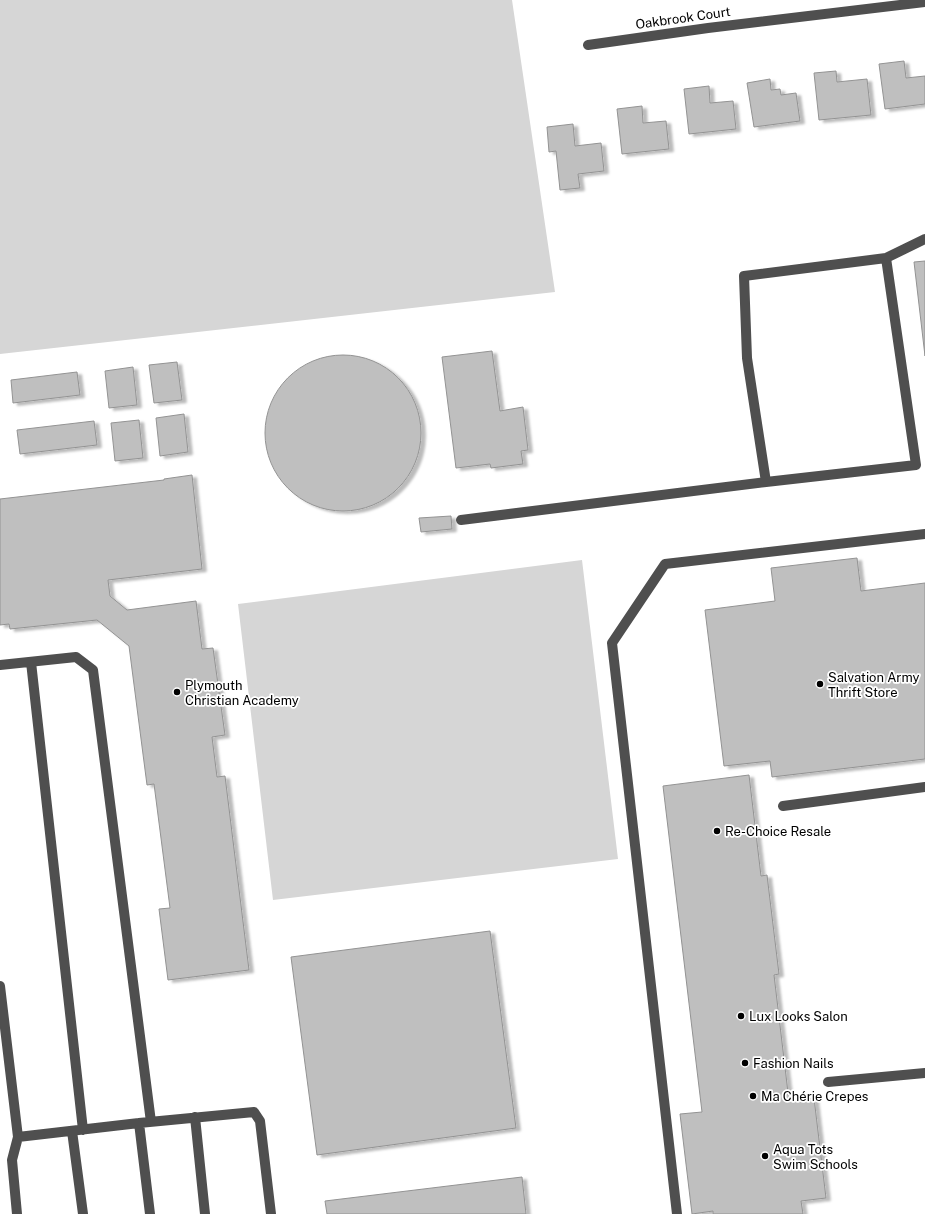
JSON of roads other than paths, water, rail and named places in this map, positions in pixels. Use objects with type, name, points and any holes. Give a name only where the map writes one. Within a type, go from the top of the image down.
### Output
[{"type":"street","name":"Oakbrook Court","points":[[588,45],[708,28],[925,2]]},
{"type":"street","points":[[766,482],[747,358],[744,276],[886,258],[925,239]]},
{"type":"street","points":[[462,520],[766,482],[920,467],[886,258]]},
{"type":"street","points":[[677,1214],[612,643],[665,564],[925,534]]},
{"type":"street","points":[[0,665],[76,657],[93,670],[151,1122]]},
{"type":"street","points":[[31,662],[78,1130],[83,1214]]},
{"type":"street","points":[[783,806],[925,788]]},
{"type":"street","points":[[0,986],[18,1138],[12,1160],[17,1214]]},
{"type":"street","points":[[828,1082],[925,1073]]},
{"type":"street","points":[[18,1138],[139,1123],[254,1112],[260,1121],[271,1214]]},
{"type":"street","points":[[195,1117],[205,1214]]},
{"type":"street","points":[[139,1123],[150,1214]]},
{"type":"place","name":"Salvation Army Thrift Store","points":[[820,684]]},
{"type":"place","name":"Plymouth Christian Academy","points":[[177,692]]},
{"type":"place","name":"Re-Choice Resale","points":[[717,831]]},
{"type":"place","name":"Lux Looks Salon","points":[[741,1016]]},
{"type":"place","name":"Fashion Nails","points":[[745,1063]]},
{"type":"place","name":"Ma Chérie Crepes","points":[[753,1096]]},
{"type":"place","name":"Aqua Tots Swim Schools","points":[[765,1156]]}]
